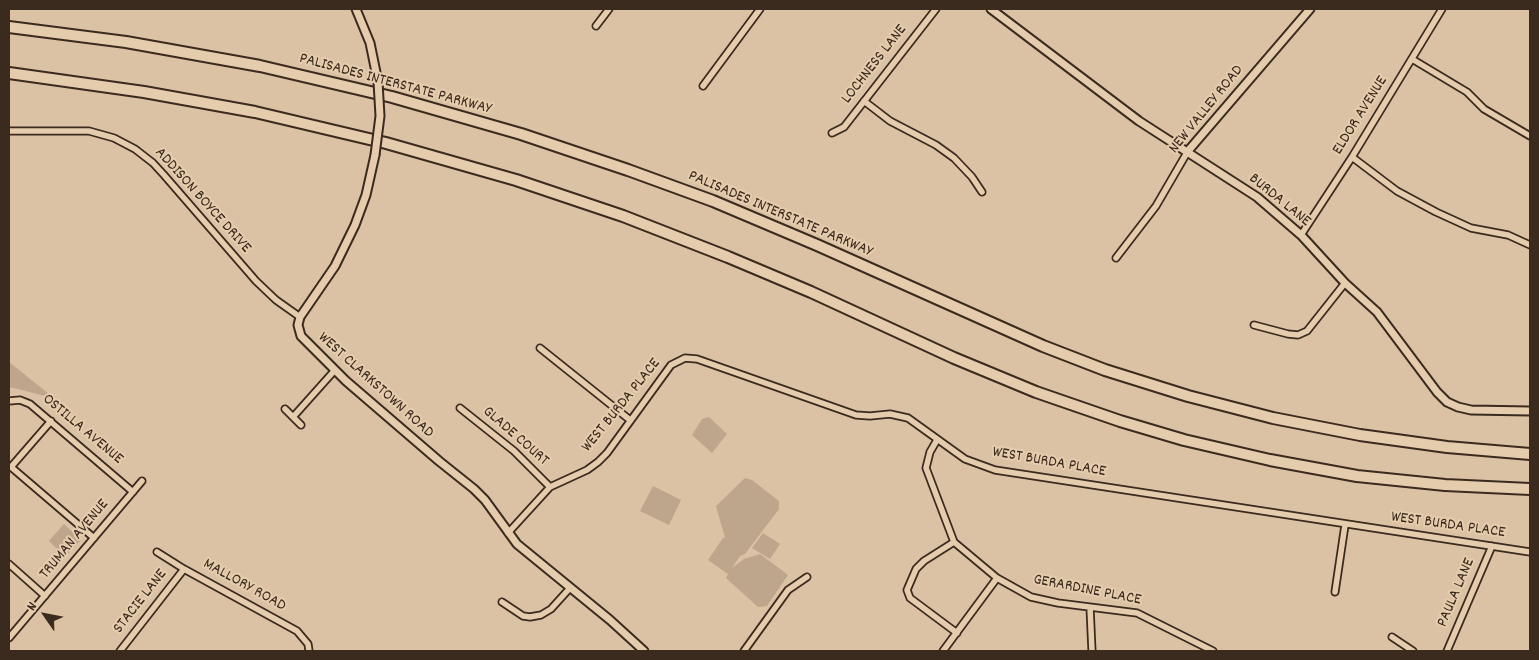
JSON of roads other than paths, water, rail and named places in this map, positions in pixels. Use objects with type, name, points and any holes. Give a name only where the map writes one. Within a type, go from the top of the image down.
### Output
[{"type":"highway","name":"PALISADES INTERSTATE PARKWAY","points":[[9,27],[126,42],[274,69],[392,97],[514,132],[628,170],[748,215],[1063,355],[1126,377],[1202,400],[1295,423],[1374,437],[1447,447],[1530,454]]},
{"type":"highway","points":[[9,73],[122,88],[262,114],[379,141],[494,174],[601,208],[714,251],[804,289],[954,358],[1029,389],[1106,416],[1184,440],[1292,465],[1357,476],[1445,485],[1530,489]]},
{"type":"street","points":[[300,317],[330,274],[349,239],[366,194],[375,155],[380,116],[378,82],[370,43],[356,9]]},
{"type":"street","points":[[596,26],[609,9]]},
{"type":"street","points":[[703,86],[760,9]]},
{"type":"street","name":"LOCHNESS LANE","points":[[832,133],[844,127],[936,9]]},
{"type":"street","name":"BURDA LANE","points":[[991,9],[1139,121],[1188,151],[1256,197],[1301,235],[1345,283],[1377,312],[1447,402],[1471,410],[1530,411]]},
{"type":"street","name":"NEW VALLEY ROAD","points":[[1116,258],[1156,206],[1188,151],[1310,9]]},
{"type":"street","name":"ELDOR AVENUE","points":[[1301,235],[1352,157],[1442,9]]},
{"type":"street","points":[[1412,59],[1467,92],[1484,108],[1530,136]]},
{"type":"street","points":[[864,102],[890,121],[936,144],[954,158],[972,177],[982,192]]},
{"type":"street","name":"ADDISON BOYCE DRIVE","points":[[9,131],[89,131],[114,138],[135,149],[158,169],[256,281],[276,300],[300,317]]},
{"type":"street","points":[[1352,157],[1397,191],[1436,212],[1471,228],[1508,235],[1530,244]]},
{"type":"street","points":[[1254,325],[1288,334],[1298,335],[1307,331],[1345,283]]},
{"type":"street","name":"WEST CLARKSTOWN ROAD","points":[[300,317],[298,325],[301,336],[335,370],[474,489],[485,500],[517,544],[644,651]]},
{"type":"street","points":[[540,348],[630,420]]},
{"type":"street","name":"WEST BURDA PLACE","points":[[508,532],[550,487],[587,470],[598,462],[607,453],[671,365],[685,358],[697,359],[856,415],[890,414],[908,418],[965,459],[995,470],[1106,486],[1167,498],[1530,552]]},
{"type":"street","points":[[293,416],[335,370]]},
{"type":"street","name":"OSTILLA AVENUE","points":[[9,401],[20,400],[30,404],[133,492]]},
{"type":"street","name":"GLADE COURT","points":[[460,408],[514,451],[550,487]]},
{"type":"street","points":[[285,409],[302,425]]},
{"type":"street","points":[[50,420],[10,467],[94,538]]},
{"type":"street","name":"GERARDINE PLACE","points":[[937,440],[930,452],[926,468],[954,542],[997,578],[1031,597],[1058,603],[1137,613],[1213,651]]},
{"type":"street","name":"TRUMAN AVENUE","points":[[9,638],[142,481]]},
{"type":"street","points":[[1335,592],[1345,525]]},
{"type":"street","points":[[954,542],[924,561],[916,569],[907,590],[910,598],[957,633]]},
{"type":"street","name":"PAULA LANE","points":[[1447,651],[1492,546]]},
{"type":"street","name":"MALLORY ROAD","points":[[156,552],[297,631],[308,644],[309,651]]},
{"type":"street","points":[[9,564],[45,596]]},
{"type":"street","name":"STACIE LANE","points":[[120,651],[184,569]]},
{"type":"street","points":[[744,651],[788,590],[807,577]]},
{"type":"street","points":[[944,651],[997,578]]},
{"type":"street","points":[[502,602],[523,616],[541,615],[551,608],[570,588]]},
{"type":"street","points":[[1090,607],[1092,651]]},
{"type":"street","points":[[1392,637],[1413,651]]}]
